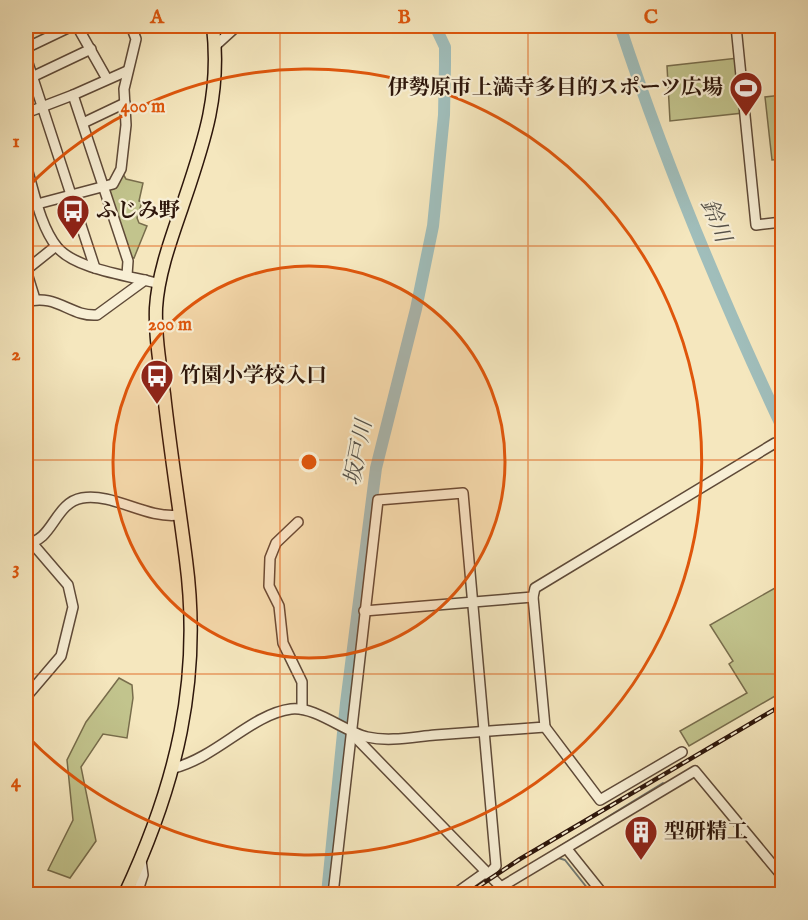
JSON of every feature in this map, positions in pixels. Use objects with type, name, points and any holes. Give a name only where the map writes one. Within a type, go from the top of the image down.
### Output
[{"type":"main road","points":[[125,894],[141,860],[174,768],[187,699],[191,653],[190,596],[157,328],[160,284],[210,116],[215,87],[213,26]]},
{"type":"street","points":[[26,48],[53,29],[72,26]]},
{"type":"street","points":[[78,26],[107,80]]},
{"type":"street","points":[[26,207],[112,184],[121,169],[124,89],[136,39],[131,26]]},
{"type":"street","points":[[215,46],[237,26]]},
{"type":"street","points":[[736,26],[756,225],[783,222]]},
{"type":"street","points":[[32,77],[91,49]]},
{"type":"street","points":[[26,57],[95,268]]},
{"type":"street","points":[[26,112],[42,108],[127,71]]},
{"type":"street","points":[[73,95],[128,261],[127,275]]},
{"type":"street","points":[[83,123],[125,104]]},
{"type":"street","points":[[26,165],[38,203],[56,246],[78,262],[160,284]]},
{"type":"street","points":[[56,246],[26,270],[30,301],[43,298],[85,314],[97,315],[145,280]]},
{"type":"street","points":[[682,752],[600,800],[545,728],[533,597],[535,588],[775,443]]},
{"type":"street","points":[[333,894],[354,731],[364,612],[378,500],[463,493],[496,866],[454,894]]},
{"type":"street","points":[[26,697],[61,656],[73,607],[68,585],[29,543],[44,535],[64,506],[80,499],[101,499],[161,515],[179,515]]},
{"type":"street","points":[[298,522],[276,543],[270,558],[269,586],[279,606],[283,643],[302,682],[302,709]]},
{"type":"street","points":[[364,612],[533,597]]},
{"type":"street","points":[[174,768],[202,759],[277,712],[302,709],[354,731],[387,739],[545,728]]},
{"type":"street","points":[[354,731],[358,740],[501,887]]},
{"type":"street","points":[[490,894],[697,771],[783,876]]},
{"type":"street","points":[[567,849],[603,894]]},
{"type":"street","points":[[137,894],[143,875],[141,860]]},
{"type":"green space","points":[[738,58],[743,113],[670,121],[667,66]]},
{"type":"green space","points":[[782,95],[782,159],[772,160],[765,97]]},
{"type":"green space","points":[[123,174],[126,179],[143,183],[139,201],[142,202],[137,218],[139,223],[147,226],[134,258],[130,257],[108,186]]},
{"type":"green space","points":[[782,584],[782,692],[689,746],[680,731],[747,693],[729,664],[733,661],[710,625]]},
{"type":"green space","points":[[119,678],[132,685],[133,698],[127,738],[103,734],[81,767],[96,841],[70,878],[48,870],[73,820],[67,760],[86,722]]},
{"type":"waterway","name":"坂戸川","points":[[327,894],[346,703],[376,468],[416,309],[433,226],[444,115],[445,65],[445,47],[435,26]]},
{"type":"waterway","name":"鈴川","points":[[620,26],[695,229],[782,427]]},
{"type":"waterway","points":[[557,848],[663,783]]},
{"type":"waterway","points":[[555,857],[565,860],[592,894]]},
{"type":"railway","points":[[467,894],[520,859],[782,705]]},
{"type":"place","name":"伊勢原市上満寺多目的スポーツ広場","points":[[746,117]]},
{"type":"place","name":"ふじみ野","points":[[73,240]]},
{"type":"place","name":"竹園小学校入口","points":[[157,405]]},
{"type":"place","name":"型研精工","points":[[641,861]]}]
